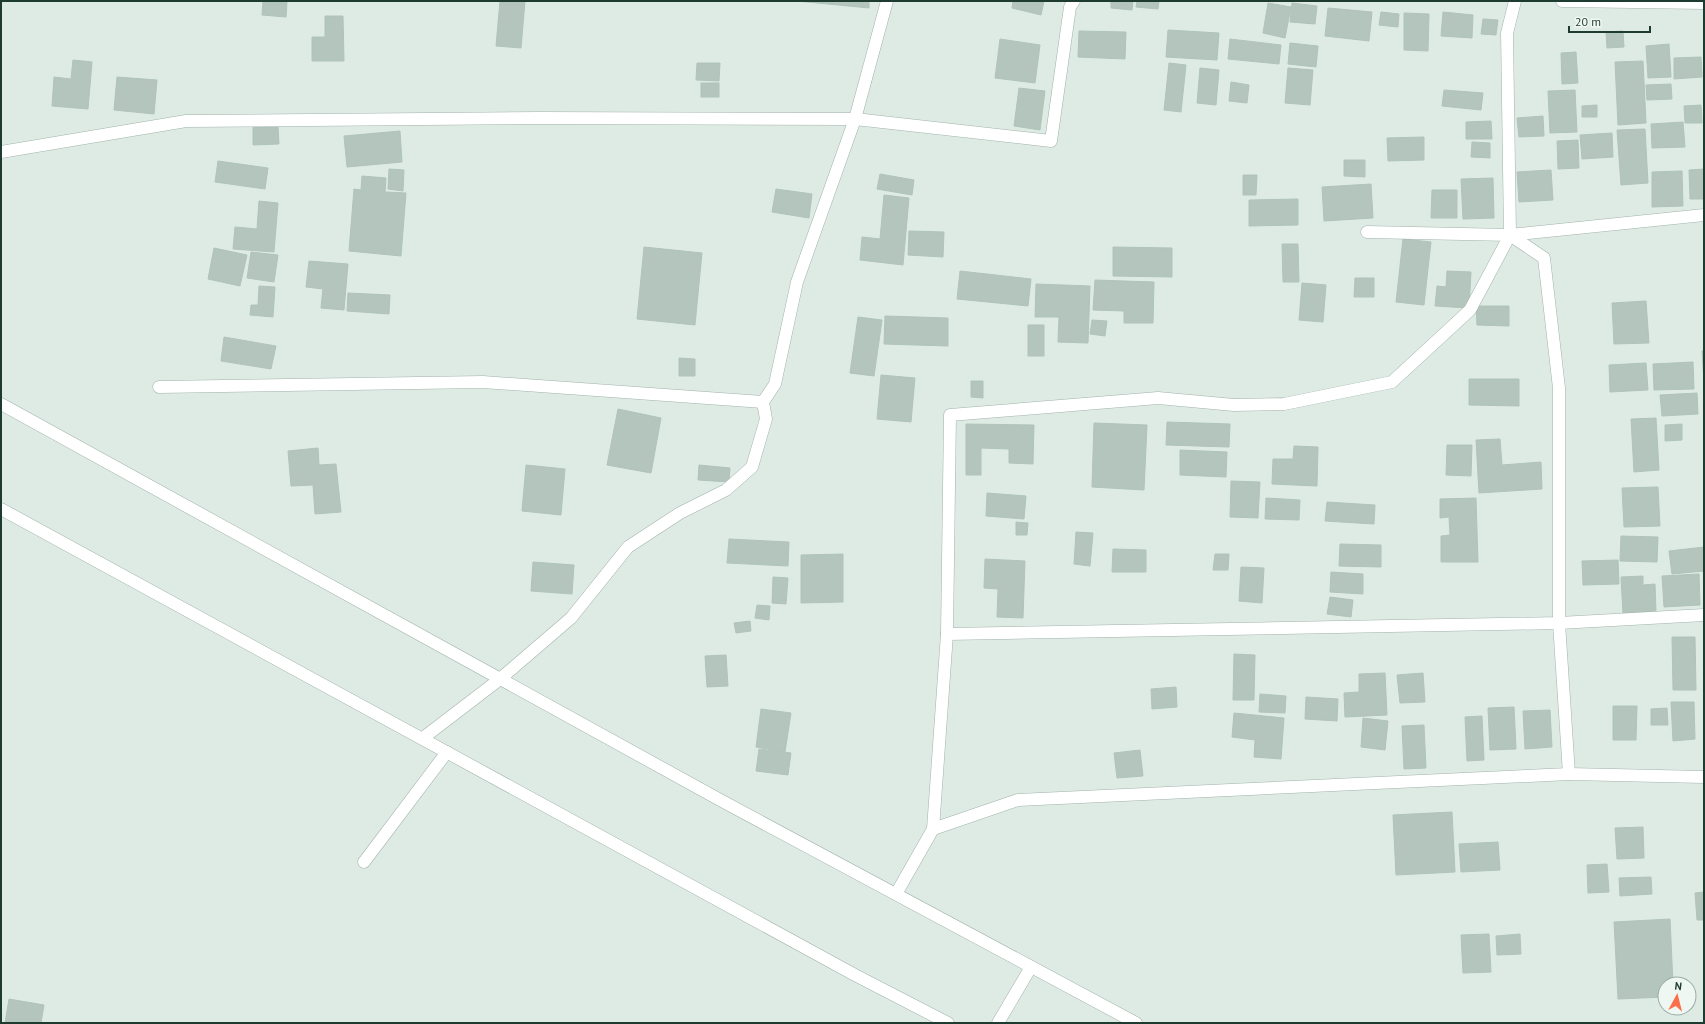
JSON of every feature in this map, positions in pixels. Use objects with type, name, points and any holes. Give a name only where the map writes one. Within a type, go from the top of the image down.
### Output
[{"type":"street","points":[[423,738],[500,679],[571,618],[628,547],[680,513],[726,490],[752,468],[766,419],[763,402],[775,384],[797,282],[855,119],[887,1]]},
{"type":"street","points":[[1,152],[186,121],[532,118],[855,119],[1051,141],[1070,8],[1074,1]]},
{"type":"street","points":[[896,894],[933,829],[947,634],[950,415],[1158,398],[1234,405],[1284,404],[1392,382],[1470,310],[1510,235],[1507,33],[1515,1]]},
{"type":"street","points":[[1562,1],[1704,3]]},
{"type":"street","points":[[1367,232],[1510,235],[1704,215]]},
{"type":"street","points":[[1510,235],[1544,258],[1559,388],[1559,624],[1569,774]]},
{"type":"street","points":[[160,387],[483,382],[763,402]]},
{"type":"street","points":[[1,404],[500,679],[1136,1023]]},
{"type":"street","points":[[1,509],[855,974],[948,1023]]},
{"type":"street","points":[[947,634],[1559,624],[1704,615]]},
{"type":"street","points":[[364,862],[447,752]]},
{"type":"street","points":[[933,829],[1018,800],[1569,774],[1704,777]]},
{"type":"street","points":[[998,1023],[1031,967]]},
{"type":"building","points":[[263,1],[287,1],[286,17],[262,15]]},
{"type":"building","points":[[500,1],[525,1],[521,48],[496,46]]},
{"type":"building","points":[[797,1],[869,1],[869,8]]},
{"type":"building","points":[[1013,1],[1044,1],[1041,15],[1012,8]]},
{"type":"building","points":[[1111,1],[1133,1],[1132,10],[1111,8]]},
{"type":"building","points":[[1137,1],[1159,1],[1158,9],[1136,7]]},
{"type":"building","points":[[1268,3],[1291,7],[1285,38],[1263,33]]},
{"type":"building","points":[[1292,3],[1317,6],[1315,24],[1290,22]]},
{"type":"building","points":[[1328,8],[1372,12],[1369,41],[1325,36]]},
{"type":"building","points":[[1381,12],[1399,14],[1398,27],[1379,25]]},
{"type":"building","points":[[1443,12],[1473,15],[1472,38],[1441,36]]},
{"type":"building","points":[[1404,13],[1429,14],[1428,51],[1404,50]]},
{"type":"building","points":[[325,16],[343,16],[344,61],[312,61],[312,37],[325,37]]},
{"type":"building","points":[[1483,19],[1498,20],[1496,35],[1481,34]]},
{"type":"building","points":[[1168,30],[1219,33],[1217,60],[1166,57]]},
{"type":"building","points":[[1079,31],[1126,32],[1125,59],[1078,57]]},
{"type":"building","points":[[1623,31],[1624,47],[1607,48],[1606,32]]},
{"type":"building","points":[[1000,39],[1040,45],[1035,83],[995,78]]},
{"type":"building","points":[[1230,39],[1281,45],[1279,64],[1228,59]]},
{"type":"building","points":[[1290,43],[1318,46],[1316,67],[1288,64]]},
{"type":"building","points":[[1669,44],[1671,77],[1648,78],[1646,46]]},
{"type":"building","points":[[1576,52],[1578,83],[1562,84],[1561,53]]},
{"type":"building","points":[[1701,57],[1702,77],[1674,79],[1674,58]]},
{"type":"building","points":[[73,60],[92,62],[88,109],[52,106],[54,77],[71,79]]},
{"type":"building","points":[[1643,61],[1646,123],[1618,125],[1615,62]]},
{"type":"building","points":[[697,63],[720,63],[719,81],[696,80]]},
{"type":"building","points":[[1169,63],[1186,65],[1181,112],[1164,110]]},
{"type":"building","points":[[1200,68],[1219,70],[1216,105],[1197,103]]},
{"type":"building","points":[[1288,68],[1313,70],[1310,105],[1285,103]]},
{"type":"building","points":[[117,77],[157,80],[154,114],[114,110]]},
{"type":"building","points":[[1231,82],[1249,85],[1247,103],[1229,101]]},
{"type":"building","points":[[701,83],[719,83],[719,97],[701,97]]},
{"type":"building","points":[[1671,84],[1672,99],[1647,100],[1646,85]]},
{"type":"building","points":[[1019,88],[1045,91],[1040,130],[1014,126]]},
{"type":"building","points":[[1444,90],[1483,93],[1481,110],[1442,106]]},
{"type":"building","points":[[1575,90],[1577,132],[1550,133],[1548,91]]},
{"type":"building","points":[[1597,105],[1597,117],[1582,117],[1582,106]]},
{"type":"building","points":[[1701,105],[1702,123],[1685,123],[1684,106]]},
{"type":"building","points":[[1543,116],[1544,136],[1519,137],[1517,118]]},
{"type":"building","points":[[1491,121],[1492,139],[1466,139],[1466,122]]},
{"type":"building","points":[[1683,122],[1685,147],[1652,148],[1651,124]]},
{"type":"building","points":[[253,127],[278,127],[279,144],[253,145]]},
{"type":"building","points":[[1645,129],[1648,183],[1621,185],[1617,130]]},
{"type":"building","points":[[400,131],[402,162],[347,167],[344,136]]},
{"type":"building","points":[[1612,133],[1613,157],[1582,159],[1580,135]]},
{"type":"building","points":[[1424,137],[1424,160],[1388,161],[1387,138]]},
{"type":"building","points":[[1578,140],[1579,168],[1558,169],[1557,141]]},
{"type":"building","points":[[1472,142],[1490,143],[1490,158],[1471,157]]},
{"type":"building","points":[[1344,160],[1365,160],[1365,177],[1344,176]]},
{"type":"building","points":[[218,161],[268,168],[265,189],[215,182]]},
{"type":"building","points":[[389,169],[404,170],[403,191],[388,189]]},
{"type":"building","points":[[1704,169],[1704,199],[1690,199],[1689,170]]},
{"type":"building","points":[[1551,170],[1553,200],[1519,202],[1517,172]]},
{"type":"building","points":[[1682,171],[1683,206],[1652,207],[1652,172]]},
{"type":"building","points":[[880,174],[914,180],[912,195],[877,189]]},
{"type":"building","points":[[1243,175],[1257,175],[1256,195],[1243,195]]},
{"type":"building","points":[[362,176],[386,178],[385,192],[406,193],[401,256],[349,251],[354,189],[361,190]]},
{"type":"building","points":[[1493,178],[1494,218],[1463,219],[1461,179]]},
{"type":"building","points":[[1371,184],[1373,218],[1324,221],[1322,187]]},
{"type":"building","points":[[776,189],[812,194],[809,218],[772,212]]},
{"type":"building","points":[[1432,190],[1457,190],[1457,218],[1431,218]]},
{"type":"building","points":[[884,195],[909,198],[903,265],[860,260],[862,237],[880,239]]},
{"type":"building","points":[[1298,199],[1298,225],[1249,226],[1249,200]]},
{"type":"building","points":[[259,201],[278,203],[274,252],[233,249],[235,227],[257,229]]},
{"type":"building","points":[[909,231],[944,232],[943,257],[908,255]]},
{"type":"building","points":[[1403,239],[1431,242],[1424,305],[1396,302]]},
{"type":"building","points":[[1282,244],[1298,244],[1299,282],[1283,282]]},
{"type":"building","points":[[644,247],[702,253],[695,325],[637,319]]},
{"type":"building","points":[[1113,247],[1172,248],[1172,277],[1113,276]]},
{"type":"building","points":[[214,248],[247,255],[240,286],[208,279]]},
{"type":"building","points":[[251,252],[278,255],[274,282],[247,278]]},
{"type":"building","points":[[309,261],[348,264],[344,310],[321,308],[323,289],[306,287]]},
{"type":"building","points":[[960,271],[1031,279],[1028,306],[957,299]]},
{"type":"building","points":[[1447,271],[1471,272],[1469,308],[1435,306],[1437,286],[1446,287]]},
{"type":"building","points":[[1355,278],[1374,278],[1374,297],[1354,297]]},
{"type":"building","points":[[1095,280],[1154,282],[1153,323],[1124,323],[1124,311],[1093,310]]},
{"type":"building","points":[[1302,283],[1326,285],[1323,322],[1299,320]]},
{"type":"building","points":[[1036,284],[1090,286],[1088,343],[1058,342],[1059,317],[1035,317]]},
{"type":"building","points":[[259,286],[275,287],[273,317],[250,315],[251,305],[258,305]]},
{"type":"building","points":[[348,293],[390,295],[389,314],[347,311]]},
{"type":"building","points":[[1646,301],[1649,343],[1614,344],[1612,303]]},
{"type":"building","points":[[1476,306],[1509,306],[1509,326],[1477,325]]},
{"type":"building","points":[[885,316],[948,318],[948,346],[884,344]]},
{"type":"building","points":[[858,317],[882,320],[874,376],[850,373]]},
{"type":"building","points":[[1092,320],[1107,321],[1105,336],[1090,334]]},
{"type":"building","points":[[1028,325],[1044,325],[1044,356],[1028,356]]},
{"type":"building","points":[[224,337],[276,346],[271,369],[221,361]]},
{"type":"building","points":[[1702,351],[1704,351],[1704,382]]},
{"type":"building","points":[[679,358],[695,359],[695,376],[679,376]]},
{"type":"building","points":[[1693,362],[1694,389],[1654,390],[1653,364]]},
{"type":"building","points":[[1646,363],[1648,390],[1610,392],[1609,365]]},
{"type":"building","points":[[881,375],[915,378],[911,422],[877,419]]},
{"type":"building","points":[[1469,379],[1519,379],[1519,406],[1469,405]]},
{"type":"building","points":[[971,381],[983,381],[983,398],[971,397]]},
{"type":"building","points":[[1697,393],[1698,414],[1662,416],[1660,395]]},
{"type":"building","points":[[618,409],[661,418],[651,473],[607,465]]},
{"type":"building","points":[[1656,418],[1659,470],[1634,472],[1631,419]]},
{"type":"building","points":[[1167,422],[1230,424],[1229,447],[1166,445]]},
{"type":"building","points":[[1094,423],[1147,425],[1144,490],[1092,487]]},
{"type":"building","points":[[966,424],[1034,425],[1033,464],[1009,463],[1009,449],[981,448],[981,475],[966,475]]},
{"type":"building","points":[[1682,424],[1682,440],[1665,441],[1665,425]]},
{"type":"building","points":[[1500,439],[1502,465],[1541,462],[1542,489],[1479,493],[1476,440]]},
{"type":"building","points":[[1447,445],[1472,445],[1471,476],[1446,475]]},
{"type":"building","points":[[1294,446],[1318,447],[1317,486],[1272,484],[1273,459],[1293,459]]},
{"type":"building","points":[[318,448],[319,465],[336,464],[341,512],[315,514],[313,485],[291,486],[288,451]]},
{"type":"building","points":[[1180,450],[1227,452],[1226,477],[1180,475]]},
{"type":"building","points":[[526,465],[565,469],[561,515],[522,511]]},
{"type":"building","points":[[699,465],[730,468],[729,482],[698,480]]},
{"type":"building","points":[[1231,481],[1260,482],[1258,518],[1230,517]]},
{"type":"building","points":[[1658,487],[1660,526],[1624,527],[1622,488]]},
{"type":"building","points":[[987,493],[1026,496],[1024,519],[986,516]]},
{"type":"building","points":[[1266,498],[1300,500],[1299,520],[1265,519]]},
{"type":"building","points":[[1476,498],[1478,562],[1441,562],[1441,536],[1450,535],[1449,517],[1440,518],[1440,499]]},
{"type":"building","points":[[1327,502],[1375,505],[1374,524],[1325,521]]},
{"type":"building","points":[[1016,522],[1028,523],[1027,535],[1016,535]]},
{"type":"building","points":[[1076,532],[1093,533],[1090,566],[1074,564]]},
{"type":"building","points":[[1621,536],[1658,537],[1657,562],[1620,561]]},
{"type":"building","points":[[729,539],[789,542],[788,566],[727,563]]},
{"type":"building","points":[[1340,544],[1381,545],[1381,567],[1339,566]]},
{"type":"building","points":[[1704,547],[1704,571],[1672,574],[1669,551]]},
{"type":"building","points":[[1113,549],[1146,550],[1146,572],[1112,572]]},
{"type":"building","points":[[843,554],[843,602],[801,603],[801,555]]},
{"type":"building","points":[[1215,554],[1229,554],[1228,570],[1213,570]]},
{"type":"building","points":[[985,559],[1025,561],[1023,618],[997,617],[998,589],[984,588]]},
{"type":"building","points":[[1618,560],[1619,584],[1583,585],[1582,561]]},
{"type":"building","points":[[533,562],[574,565],[572,594],[531,591]]},
{"type":"building","points":[[1241,567],[1264,568],[1262,603],[1239,601]]},
{"type":"building","points":[[1331,572],[1363,574],[1363,594],[1330,592]]},
{"type":"building","points":[[1699,574],[1700,605],[1664,607],[1662,576]]},
{"type":"building","points":[[1643,576],[1643,585],[1655,584],[1656,612],[1623,614],[1621,577]]},
{"type":"building","points":[[773,577],[788,578],[786,604],[772,603]]},
{"type":"building","points":[[1330,597],[1353,600],[1351,617],[1327,614]]},
{"type":"building","points":[[757,605],[770,606],[769,620],[755,618]]},
{"type":"building","points":[[750,621],[751,631],[736,633],[734,623]]},
{"type":"building","points":[[1672,637],[1695,637],[1696,690],[1673,690]]},
{"type":"building","points":[[1234,654],[1255,655],[1254,700],[1233,700]]},
{"type":"building","points":[[726,655],[728,686],[707,687],[705,656]]},
{"type":"building","points":[[1385,673],[1387,715],[1345,717],[1344,693],[1359,692],[1359,674]]},
{"type":"building","points":[[1423,673],[1425,702],[1400,703],[1397,675]]},
{"type":"building","points":[[1176,687],[1177,707],[1152,709],[1151,689]]},
{"type":"building","points":[[1260,694],[1286,696],[1285,713],[1259,712]]},
{"type":"building","points":[[1306,697],[1338,699],[1337,721],[1305,719]]},
{"type":"building","points":[[1671,702],[1694,702],[1695,739],[1673,741]]},
{"type":"building","points":[[1613,706],[1637,706],[1636,740],[1613,740]]},
{"type":"building","points":[[1514,707],[1516,749],[1490,750],[1488,708]]},
{"type":"building","points":[[1667,708],[1668,725],[1651,725],[1651,709]]},
{"type":"building","points":[[761,709],[791,713],[785,752],[756,747]]},
{"type":"building","points":[[1550,710],[1552,747],[1525,749],[1523,711]]},
{"type":"building","points":[[1234,713],[1284,718],[1281,759],[1254,757],[1255,740],[1232,737]]},
{"type":"building","points":[[1482,716],[1484,760],[1467,761],[1465,717]]},
{"type":"building","points":[[1363,718],[1388,721],[1385,750],[1361,747]]},
{"type":"building","points":[[1424,725],[1426,768],[1404,769],[1402,726]]},
{"type":"building","points":[[759,749],[791,753],[788,775],[756,771]]},
{"type":"building","points":[[1140,750],[1143,776],[1117,778],[1114,753]]},
{"type":"building","points":[[1452,812],[1455,872],[1396,875],[1393,815]]},
{"type":"building","points":[[1643,827],[1644,858],[1617,859],[1615,828]]},
{"type":"building","points":[[1498,842],[1500,870],[1461,872],[1459,844]]},
{"type":"building","points":[[1607,864],[1609,892],[1588,893],[1587,865]]},
{"type":"building","points":[[1651,877],[1652,894],[1620,896],[1619,878]]},
{"type":"building","points":[[1704,892],[1704,920],[1697,920],[1695,893]]},
{"type":"building","points":[[1670,919],[1673,976],[1657,976],[1657,997],[1618,999],[1614,922]]},
{"type":"building","points":[[1489,934],[1491,972],[1463,973],[1461,935]]},
{"type":"building","points":[[1520,934],[1521,954],[1497,955],[1496,936]]},
{"type":"building","points":[[9,999],[44,1005],[41,1023],[5,1023]]}]
